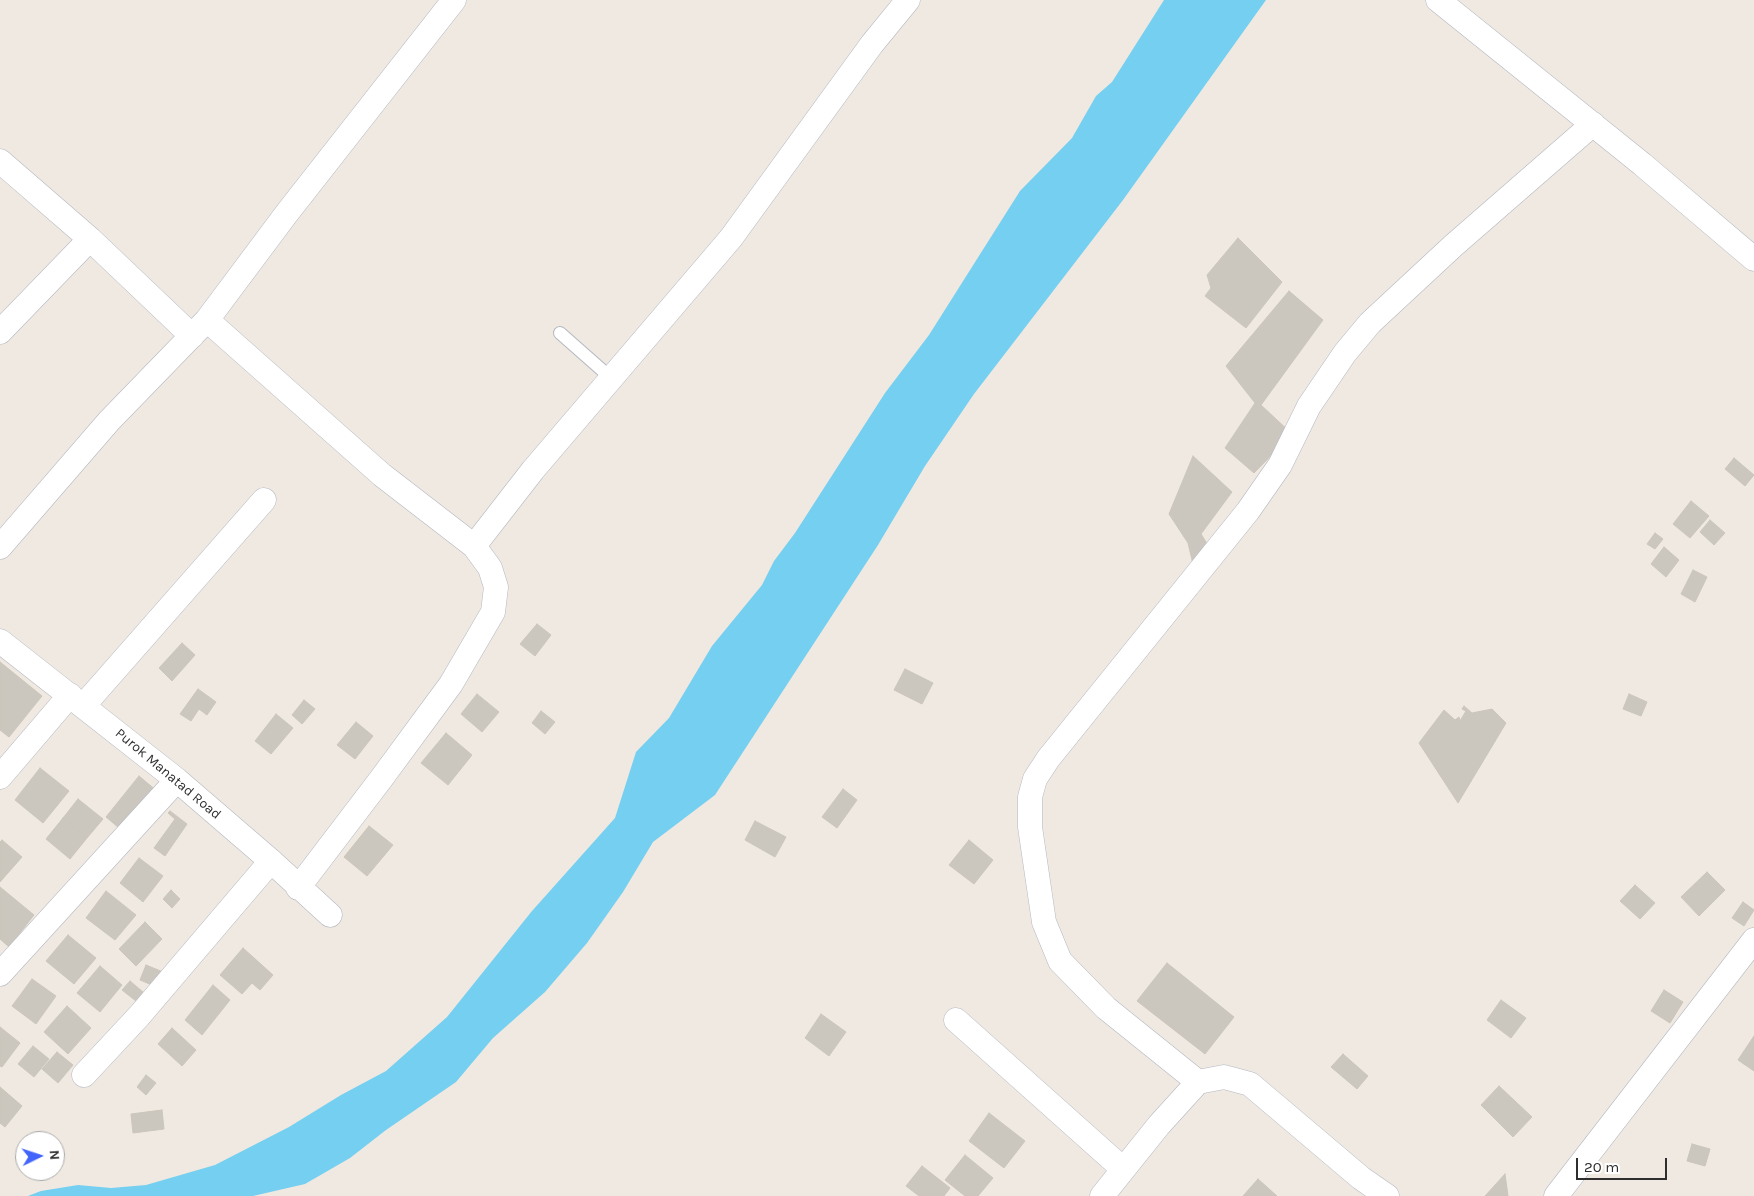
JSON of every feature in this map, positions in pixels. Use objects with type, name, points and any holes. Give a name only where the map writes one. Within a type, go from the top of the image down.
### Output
[{"type":"street","points":[[0,547],[109,421],[200,328],[287,213],[454,0]]},
{"type":"street","points":[[474,546],[533,470],[731,238],[872,44],[908,0]]},
{"type":"street","points":[[1438,0],[1642,164],[1754,259]]},
{"type":"street","points":[[1198,1082],[1106,1008],[1060,961],[1044,922],[1032,841],[1030,797],[1035,779],[1048,759],[1248,511],[1280,465],[1309,406],[1345,354],[1370,323],[1427,268],[1593,124]]},
{"type":"street","points":[[0,162],[90,239],[382,475],[474,546],[490,568],[496,587],[493,612],[451,684],[298,888]]},
{"type":"street","points":[[0,332],[90,239]]},
{"type":"street","points":[[0,777],[77,700],[264,500]]},
{"type":"street","name":"Purok Manatad Road","points":[[0,641],[177,780],[272,861],[298,888],[330,915]]},
{"type":"street","points":[[0,974],[177,780]]},
{"type":"street","points":[[84,1075],[139,1016],[272,861]]},
{"type":"street","points":[[1556,1196],[1754,940]]},
{"type":"street","points":[[956,1020],[1123,1170]]},
{"type":"street","points":[[1102,1196],[1159,1125],[1198,1082],[1224,1077],[1250,1084],[1361,1178],[1386,1196]]},
{"type":"lane","points":[[560,333],[611,378]]},
{"type":"water","points":[[1164,0],[1266,0],[1123,200],[974,394],[925,466],[878,545],[715,795],[653,842],[623,892],[587,943],[545,992],[493,1038],[456,1082],[386,1130],[350,1158],[305,1184],[253,1196],[28,1196],[41,1191],[78,1185],[111,1188],[146,1185],[215,1165],[289,1127],[341,1095],[386,1071],[447,1017],[532,911],[615,818],[636,752],[669,718],[712,646],[762,585],[774,561],[795,533],[885,393],[929,335],[1020,191],[1072,138],[1096,96],[1112,82]]},
{"type":"building","points":[[1238,238],[1282,282],[1246,328],[1205,296],[1211,288],[1207,275]]},
{"type":"building","points":[[1289,291],[1323,320],[1261,405],[1292,434],[1254,473],[1225,448],[1255,403],[1226,366]]},
{"type":"building","points":[[1193,456],[1232,492],[1201,534],[1211,550],[1194,568],[1188,543],[1169,514]]},
{"type":"building","points":[[1734,458],[1754,475],[1745,486],[1725,469]]},
{"type":"building","points":[[1691,501],[1709,516],[1690,538],[1673,524]]},
{"type":"building","points":[[1710,520],[1725,533],[1714,545],[1700,532]]},
{"type":"building","points":[[1655,533],[1663,539],[1655,549],[1647,544]]},
{"type":"building","points":[[1664,547],[1679,560],[1666,577],[1651,564]]},
{"type":"building","points":[[1693,570],[1707,577],[1695,602],[1681,594]]},
{"type":"building","points":[[537,624],[551,635],[535,656],[520,644]]},
{"type":"building","points":[[182,643],[195,655],[172,681],[159,668]]},
{"type":"building","points":[[0,662],[42,696],[9,737],[0,730]]},
{"type":"building","points":[[905,669],[933,683],[922,704],[894,690]]},
{"type":"building","points":[[198,689],[216,702],[207,715],[199,709],[191,721],[180,714]]},
{"type":"building","points":[[477,694],[499,712],[482,732],[461,714]]},
{"type":"building","points":[[1629,694],[1647,702],[1641,716],[1623,709]]},
{"type":"building","points":[[304,700],[315,709],[302,724],[292,715]]},
{"type":"building","points":[[1464,706],[1472,713],[1492,709],[1506,723],[1458,803],[1419,743],[1444,710],[1455,720],[1459,717],[1460,721],[1466,711],[1462,709]]},
{"type":"building","points":[[541,711],[555,722],[545,734],[532,723]]},
{"type":"building","points":[[276,714],[293,728],[271,754],[255,741]]},
{"type":"building","points":[[356,722],[373,736],[355,759],[337,745]]},
{"type":"building","points":[[446,733],[472,755],[448,785],[421,763]]},
{"type":"building","points":[[40,768],[69,791],[43,823],[15,800]]},
{"type":"building","points":[[139,776],[158,792],[125,833],[106,817]]},
{"type":"building","points":[[843,789],[857,800],[837,828],[822,817]]},
{"type":"building","points":[[78,799],[103,819],[87,838],[63,818]]},
{"type":"building","points":[[170,811],[187,824],[165,856],[154,848],[175,819],[168,813]]},
{"type":"building","points":[[63,818],[87,838],[70,859],[46,839]]},
{"type":"building","points":[[755,821],[786,837],[775,857],[745,840]]},
{"type":"building","points":[[369,826],[393,845],[367,876],[344,857]]},
{"type":"building","points":[[2,840],[22,857],[0,882],[0,842]]},
{"type":"building","points":[[969,840],[993,860],[974,884],[949,865]]},
{"type":"building","points":[[139,858],[163,876],[143,902],[120,883]]},
{"type":"building","points":[[1707,872],[1725,890],[1699,916],[1681,897]]},
{"type":"building","points":[[1635,885],[1655,903],[1640,919],[1620,901]]},
{"type":"building","points":[[0,887],[34,915],[9,947],[0,939]]},
{"type":"building","points":[[171,890],[180,899],[172,908],[163,899]]},
{"type":"building","points":[[106,891],[136,915],[115,940],[86,918]]},
{"type":"building","points":[[1743,902],[1754,910],[1744,926],[1732,918]]},
{"type":"building","points":[[145,922],[162,939],[136,966],[119,949]]},
{"type":"building","points":[[68,935],[96,958],[74,984],[46,961]]},
{"type":"building","points":[[243,948],[273,975],[260,990],[252,983],[242,994],[220,975]]},
{"type":"building","points":[[1167,963],[1234,1017],[1205,1054],[1137,1001]]},
{"type":"building","points":[[146,965],[163,972],[157,987],[140,980]]},
{"type":"building","points":[[100,966],[122,985],[100,1012],[77,993]]},
{"type":"building","points":[[32,979],[56,996],[36,1024],[12,1006]]},
{"type":"building","points":[[130,981],[143,992],[136,1001],[122,990]]},
{"type":"building","points":[[213,985],[230,1000],[202,1035],[185,1020]]},
{"type":"building","points":[[1664,990],[1683,1002],[1670,1023],[1651,1011]]},
{"type":"building","points":[[1501,1000],[1526,1018],[1511,1038],[1487,1020]]},
{"type":"building","points":[[67,1006],[91,1028],[68,1054],[44,1032]]},
{"type":"building","points":[[821,1014],[846,1032],[829,1056],[805,1038]]},
{"type":"building","points":[[0,1027],[20,1043],[2,1067],[0,1066]]},
{"type":"building","points":[[172,1028],[196,1050],[182,1066],[158,1044]]},
{"type":"building","points":[[1754,1036],[1754,1071],[1738,1060]]},
{"type":"building","points":[[33,1046],[49,1059],[34,1077],[18,1064]]},
{"type":"building","points":[[57,1052],[73,1065],[58,1083],[42,1069]]},
{"type":"building","points":[[1343,1054],[1368,1076],[1357,1089],[1331,1067]]},
{"type":"building","points":[[146,1075],[156,1083],[146,1095],[137,1087]]},
{"type":"building","points":[[1499,1086],[1532,1117],[1513,1137],[1481,1105]]},
{"type":"building","points":[[0,1087],[22,1106],[5,1127],[0,1123]]},
{"type":"building","points":[[162,1110],[164,1129],[133,1133],[131,1114]]},
{"type":"building","points":[[989,1113],[1025,1141],[1004,1168],[969,1141]]},
{"type":"building","points":[[1692,1144],[1710,1149],[1705,1166],[1687,1161]]},
{"type":"building","points":[[965,1155],[993,1178],[978,1196],[965,1196],[945,1180]]},
{"type":"building","points":[[922,1166],[950,1188],[944,1196],[919,1196],[906,1186]]},
{"type":"building","points":[[1505,1174],[1508,1196],[1485,1196]]},
{"type":"building","points":[[1258,1179],[1277,1196],[1243,1196]]}]
